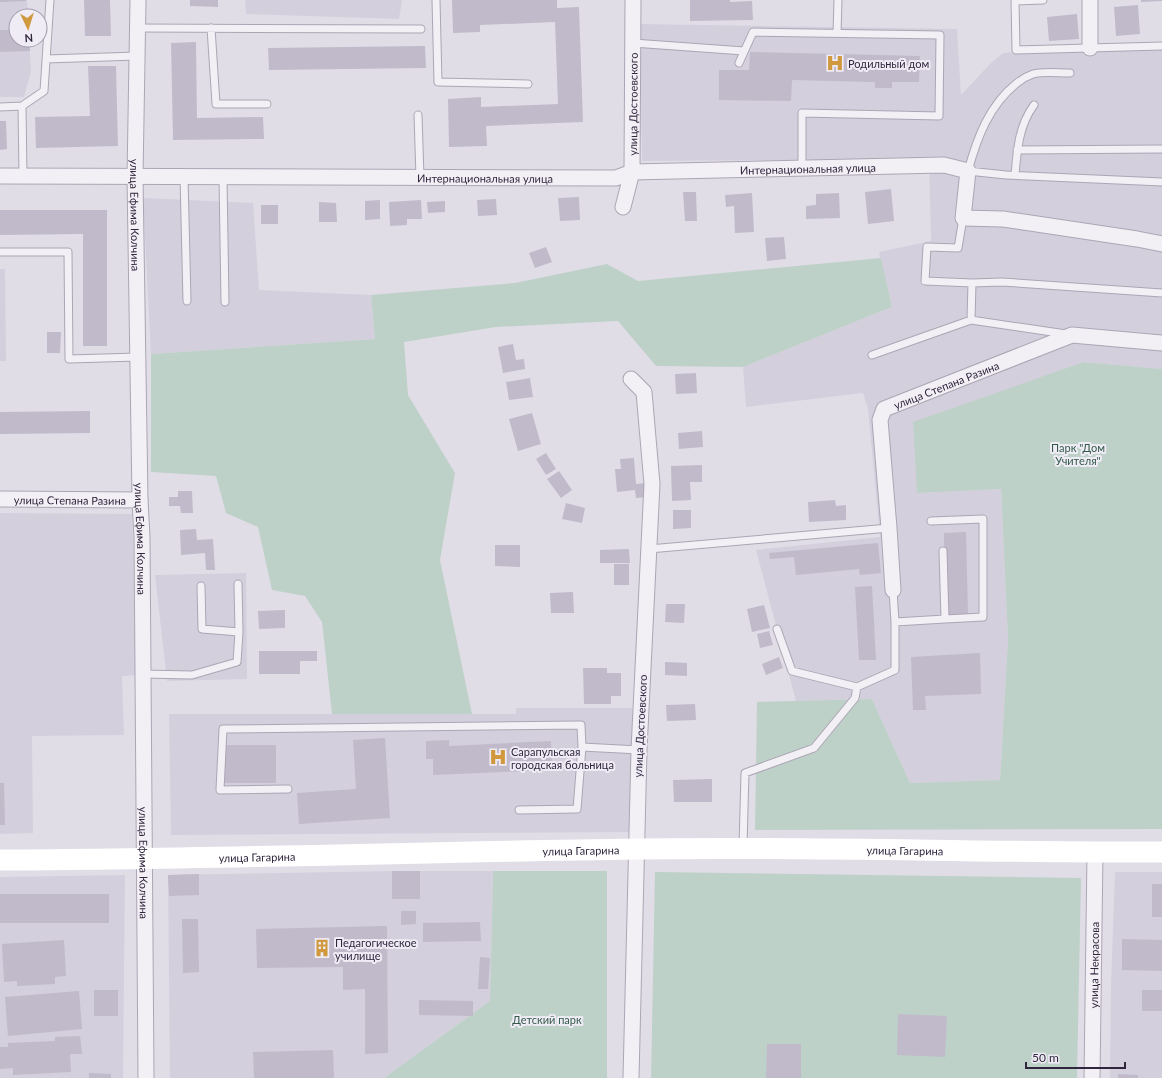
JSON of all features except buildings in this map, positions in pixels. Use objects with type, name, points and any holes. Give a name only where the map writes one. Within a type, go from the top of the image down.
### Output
[{"type":"street","name":"улица Ефима Колчина","points":[[138,0],[135,177],[140,500],[142,537],[146,1078]]},
{"type":"street","name":"улица Достоевского","points":[[623,207],[632,172],[633,0]]},
{"type":"street","points":[[1090,0],[1090,48]]},
{"type":"street","name":"Интернациональная улица","points":[[0,176],[184,178],[616,178],[632,172],[944,165],[968,171]]},
{"type":"street","points":[[968,171],[963,218],[1003,219],[1162,244]]},
{"type":"street","name":"улица Степана Разина","points":[[893,590],[880,420],[884,409],[1072,335],[1162,343]]},
{"type":"street","name":"улица Достоевского","points":[[631,379],[644,392],[652,484],[639,750],[632,1078]]},
{"type":"street","name":"улица Степана Разина","points":[[0,499],[140,500]]},
{"type":"street","name":"улица Гагарина","points":[[0,860],[144,859],[742,848],[1162,852]]},
{"type":"street","name":"улица Некрасова","points":[[1092,1078],[1095,852]]},
{"type":"lane","points":[[0,106],[22,106],[44,91],[50,0]]},
{"type":"lane","points":[[436,0],[438,82],[528,84]]},
{"type":"lane","points":[[837,33],[838,0]]},
{"type":"lane","points":[[1043,0],[1015,1],[1016,50],[1162,46]]},
{"type":"lane","points":[[137,28],[421,29]]},
{"type":"lane","points":[[211,28],[216,104],[267,104]]},
{"type":"lane","points":[[739,63],[753,32],[940,35],[939,116],[802,113],[802,168]]},
{"type":"lane","points":[[633,43],[744,51]]},
{"type":"lane","points":[[46,58],[137,56]]},
{"type":"lane","points":[[1070,74],[1034,73],[1025,77],[1010,88],[994,106],[983,125],[968,171],[1015,175],[1162,182]]},
{"type":"lane","points":[[1015,175],[1017,150],[1021,130],[1028,113],[1034,105]]},
{"type":"lane","points":[[22,106],[23,176]]},
{"type":"lane","points":[[418,115],[420,178]]},
{"type":"lane","points":[[1017,150],[1162,149]]},
{"type":"lane","points":[[184,178],[187,301]]},
{"type":"lane","points":[[223,178],[225,302]]},
{"type":"lane","points":[[963,218],[958,248],[927,247],[925,281],[972,283],[1002,282],[1162,293]]},
{"type":"lane","points":[[0,252],[68,252],[69,359],[138,357]]},
{"type":"lane","points":[[971,320],[972,283]]},
{"type":"lane","points":[[872,355],[971,320],[1072,335]]},
{"type":"lane","points":[[895,622],[983,617],[983,519],[931,521]]},
{"type":"lane","points":[[649,549],[889,528]]},
{"type":"lane","points":[[942,551],[945,619]]},
{"type":"lane","points":[[143,674],[192,675],[237,662],[238,584]]},
{"type":"lane","points":[[201,586],[202,629],[238,632]]},
{"type":"lane","points":[[777,629],[792,671],[857,688],[895,670],[893,590]]},
{"type":"lane","points":[[742,848],[745,773],[814,748],[854,698],[857,688]]},
{"type":"lane","points":[[288,788],[220,790],[223,729],[581,725],[582,747],[577,809],[519,810]]},
{"type":"lane","points":[[582,747],[639,750]]},
{"type":"shaded area","points":[[0,0],[27,0],[28,8],[8,8],[8,48],[30,48],[31,71],[24,97],[0,97]]},
{"type":"shaded area","points":[[245,0],[402,0],[399,19],[246,14]]},
{"type":"shaded area","points":[[640,24],[957,29],[961,95],[990,64],[1003,53],[1064,47],[1162,44],[1162,369],[1084,362],[917,493],[1001,489],[1008,639],[1000,780],[910,783],[872,699],[796,701],[756,550],[880,537],[868,409],[863,393],[746,407],[743,367],[892,307],[879,252],[931,241],[929,157],[922,159],[642,161]]},
{"type":"shaded area","points":[[143,198],[253,203],[259,290],[371,295],[375,339],[151,354]]},
{"type":"shaded area","points":[[0,269],[5,269],[6,361],[0,361]]},
{"type":"shaded area","points":[[0,513],[132,514],[138,675],[122,676],[124,735],[32,736],[33,833],[0,834]]},
{"type":"shaded area","points":[[246,573],[247,679],[167,681],[155,575]]},
{"type":"shaded area","points":[[516,708],[632,708],[634,832],[171,835],[169,714],[516,714]]},
{"type":"shaded area","points":[[392,871],[493,871],[490,1001],[384,1078],[170,1078],[168,875]]},
{"type":"shaded area","points":[[1115,872],[1162,872],[1162,1078],[1110,1078],[1111,984]]},
{"type":"shaded area","points":[[125,875],[123,1078],[0,1078],[0,877]]},
{"type":"green space","points":[[881,258],[892,307],[743,367],[656,366],[618,321],[496,327],[404,342],[408,395],[455,473],[440,560],[472,714],[332,714],[322,622],[305,596],[272,590],[258,527],[226,513],[216,476],[151,472],[151,354],[375,339],[371,295],[515,283],[607,264],[638,281]]},
{"type":"green space","name":"Парк \"Дом Учителя\"","points":[[1084,362],[1162,369],[1162,829],[755,830],[757,702],[872,699],[910,783],[1000,780],[1008,639],[1001,489],[917,493],[913,422]]},
{"type":"green space","name":"Детский парк","points":[[493,871],[607,871],[607,1078],[384,1078],[490,1001]]},
{"type":"green space","points":[[655,872],[1081,878],[1077,1078],[651,1078]]},
{"type":"place","name":"Родильный дом","points":[[835,63]]},
{"type":"place","name":"Сарапульская городская больница","points":[[498,757]]},
{"type":"place","name":"Педагогическое училище","points":[[322,948]]}]
